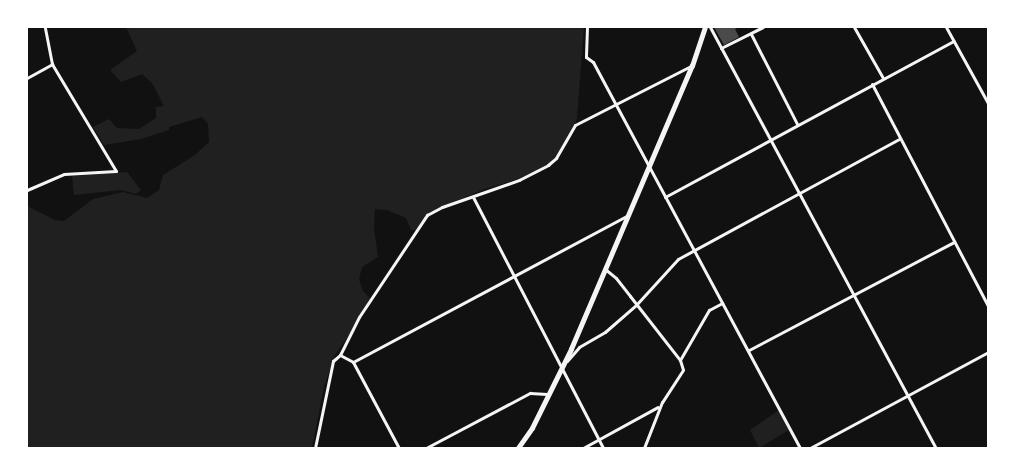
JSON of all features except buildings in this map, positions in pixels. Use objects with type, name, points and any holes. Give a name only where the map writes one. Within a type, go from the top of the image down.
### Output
[{"type":"main road","points":[[518,448],[532,428],[562,366],[692,66],[705,27]]},
{"type":"street","points":[[27,190],[64,174],[116,171],[52,64],[45,27]]},
{"type":"street","points":[[587,27],[586,57],[594,62],[800,448]]},
{"type":"street","points":[[710,27],[936,448]]},
{"type":"street","points":[[721,48],[763,27]]},
{"type":"street","points":[[854,27],[883,78]]},
{"type":"street","points":[[946,27],[988,103]]},
{"type":"street","points":[[751,34],[797,124]]},
{"type":"street","points":[[665,197],[954,41]]},
{"type":"street","points":[[27,78],[52,64]]},
{"type":"street","points":[[315,448],[333,361],[340,355],[359,317],[427,215],[548,165],[556,158],[575,125],[692,66]]},
{"type":"street","points":[[872,84],[988,306]]},
{"type":"street","points":[[562,366],[579,347],[605,332],[636,305],[671,266],[693,249],[899,139]]},
{"type":"street","points":[[472,197],[603,448]]},
{"type":"street","points":[[353,362],[514,278],[626,216]]},
{"type":"street","points":[[749,350],[954,242]]},
{"type":"street","points":[[604,268],[616,278],[680,360],[683,370],[660,406],[644,448]]},
{"type":"street","points":[[680,360],[710,310],[722,303]]},
{"type":"street","points":[[810,448],[988,352]]},
{"type":"street","points":[[340,355],[353,362],[399,448]]},
{"type":"street","points":[[426,448],[530,393],[547,394]]},
{"type":"street","points":[[583,448],[660,406]]},
{"type":"shaded area","points":[[126,27],[584,27],[577,118],[568,143],[541,172],[485,189],[436,209],[416,231],[411,230],[406,218],[387,210],[375,209],[374,228],[378,257],[362,267],[359,279],[363,291],[373,301],[335,355],[324,387],[312,448],[27,448],[27,206],[55,220],[64,221],[93,199],[123,192],[147,198],[159,190],[163,175],[195,155],[209,142],[208,124],[202,117],[141,139],[104,145],[93,127],[109,119],[117,128],[139,129],[156,118],[156,107],[164,106],[152,83],[142,74],[121,82],[110,70],[137,51]]},
{"type":"shaded area","points":[[127,172],[141,190],[136,194],[121,190],[74,195],[72,176]]},
{"type":"shaded area","points":[[779,410],[789,430],[759,448],[750,430]]}]
